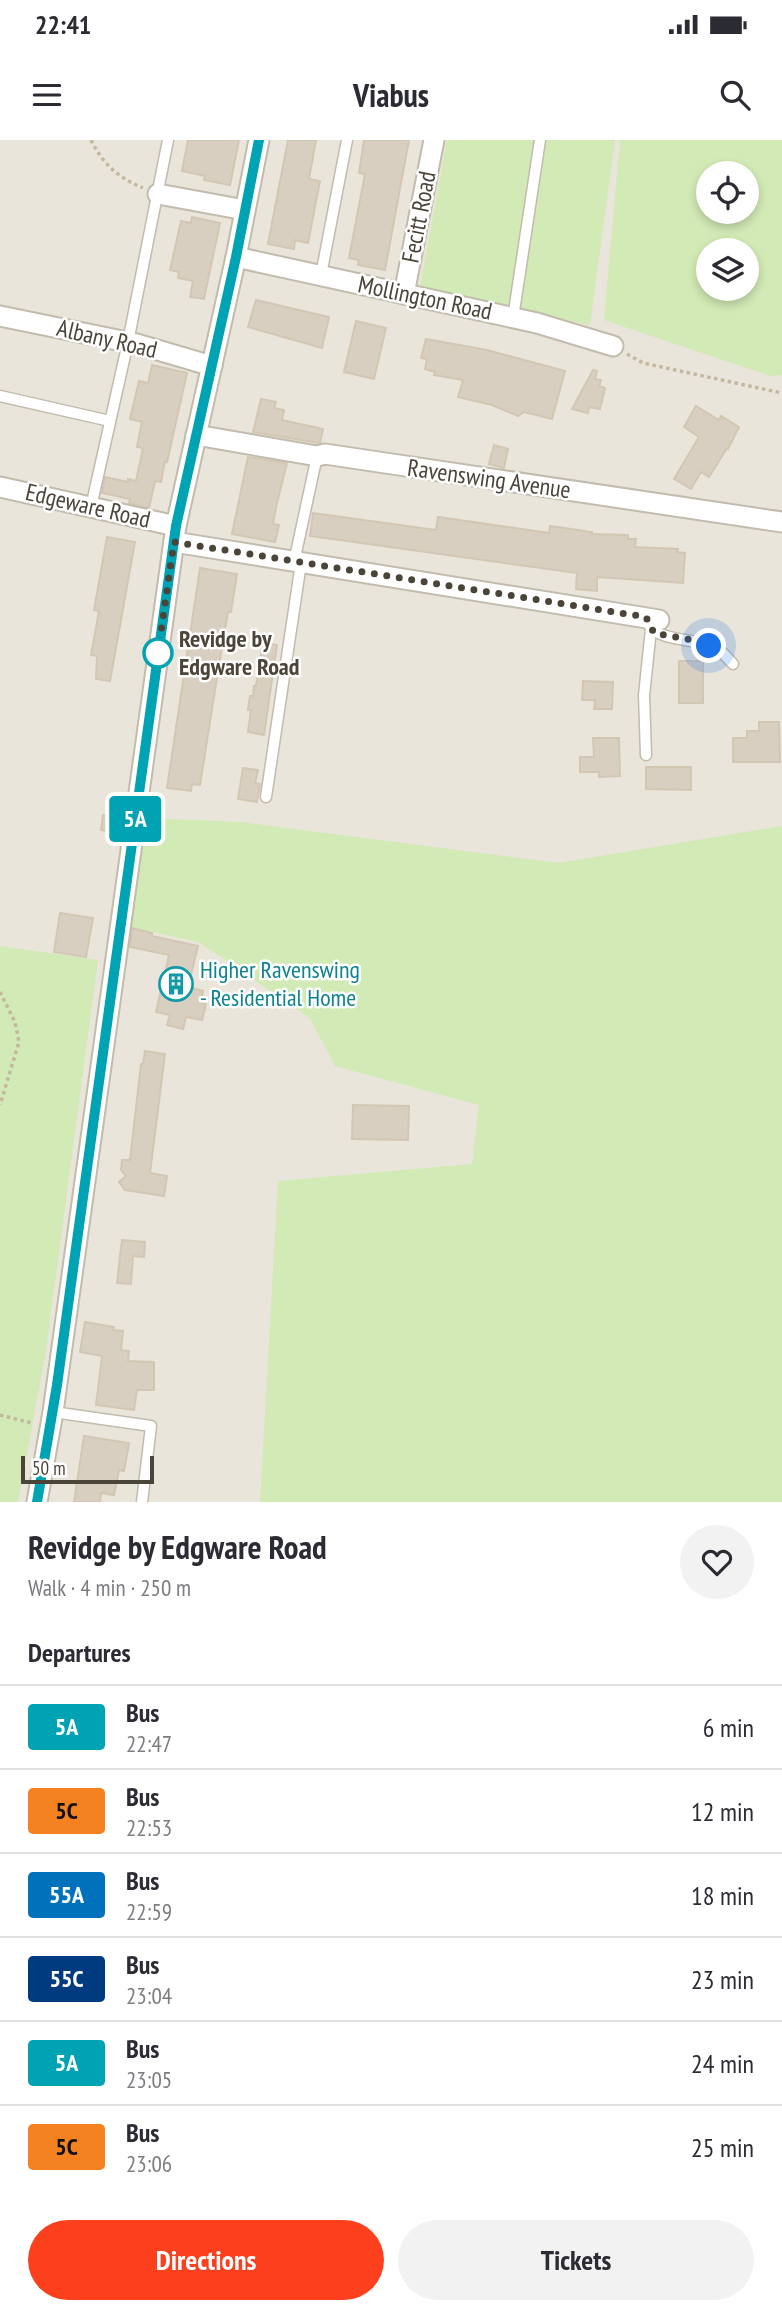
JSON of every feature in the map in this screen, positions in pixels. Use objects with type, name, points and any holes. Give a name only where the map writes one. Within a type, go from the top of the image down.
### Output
[{"type":"street","points":[[37,1502],[51,1420],[175,534],[259,140]]},
{"type":"street","name":"Fecitt Road","points":[[404,294],[434,140]]},
{"type":"street","points":[[158,194],[245,210]]},
{"type":"street","name":"Mollington Road","points":[[236,257],[513,318],[613,346]]},
{"type":"street","name":"Albany Road","points":[[0,316],[128,342],[212,366]]},
{"type":"street","name":"Ravenswing Avenue","points":[[196,435],[317,456],[325,454],[782,522]]},
{"type":"street","name":"Edgeware Road","points":[[0,487],[91,507],[175,534],[298,563],[652,622]]},
{"type":"lane","points":[[91,507],[128,342],[168,140]]},
{"type":"lane","points":[[321,275],[347,140]]},
{"type":"lane","points":[[513,318],[540,140]]},
{"type":"lane","points":[[0,396],[110,421]]},
{"type":"lane","points":[[266,797],[298,563],[317,456]]},
{"type":"lane","points":[[652,622],[658,634],[698,641],[718,649],[733,664]]},
{"type":"lane","points":[[646,755],[644,695],[652,622]]},
{"type":"lane","points":[[51,1420],[151,1426],[142,1502]]},
{"type":"path","points":[[90,140],[112,171],[131,183],[158,194]]},
{"type":"path","points":[[613,346],[643,363],[782,393]]},
{"type":"path","points":[[0,992],[15,1022],[19,1042],[0,1105]]},
{"type":"path","points":[[0,1415],[51,1420]]},
{"type":"shaded area","points":[[0,140],[782,140],[782,1502],[0,1502]]},
{"type":"green space","points":[[447,140],[615,140],[590,325],[420,287]]},
{"type":"green space","points":[[620,140],[782,140],[782,375],[771,376],[604,320]]},
{"type":"green space","points":[[147,818],[240,822],[559,863],[782,826],[782,1502],[260,1502],[278,1181],[472,1164],[479,1105],[335,1066],[310,1018],[215,953],[198,942],[131,927]]},
{"type":"green space","points":[[0,946],[98,960],[45,1357],[18,1502],[0,1502]]},
{"type":"building","points":[[188,140],[239,140],[230,185],[204,180],[205,176],[182,171]]},
{"type":"building","points":[[288,140],[316,140],[309,179],[320,181],[308,243],[295,240],[294,249],[268,244]]},
{"type":"building","points":[[364,140],[409,140],[385,270],[358,265],[359,260],[349,258],[365,174],[359,173]]},
{"type":"building","points":[[192,217],[220,223],[204,299],[190,297],[193,281],[178,278],[179,272],[170,270],[181,221],[191,223]]},
{"type":"building","points":[[256,300],[329,317],[322,348],[248,327]]},
{"type":"building","points":[[356,321],[386,328],[374,379],[344,372]]},
{"type":"building","points":[[426,339],[487,350],[565,371],[552,419],[524,412],[518,416],[492,405],[458,397],[463,380],[434,375],[435,372],[425,369],[427,359],[421,358]]},
{"type":"building","points":[[152,365],[187,373],[167,462],[165,461],[161,482],[155,481],[149,508],[129,503],[130,499],[102,493],[105,477],[136,481],[143,448],[137,447],[142,422],[130,419],[139,381],[148,383]]},
{"type":"building","points":[[593,370],[597,371],[595,379],[601,380],[599,386],[605,388],[600,409],[589,407],[588,413],[572,409]]},
{"type":"building","points":[[261,399],[276,402],[274,408],[284,410],[282,420],[323,429],[320,443],[253,432]]},
{"type":"building","points":[[696,406],[719,420],[721,416],[739,427],[709,477],[701,472],[691,489],[674,479],[699,437],[684,427]]},
{"type":"building","points":[[494,445],[508,449],[504,468],[489,464]]},
{"type":"building","points":[[248,457],[287,463],[273,524],[279,525],[275,542],[232,534]]},
{"type":"building","points":[[313,513],[436,530],[438,517],[549,533],[550,526],[592,534],[628,535],[628,539],[636,539],[635,547],[678,549],[677,552],[685,553],[683,583],[597,577],[597,591],[576,589],[577,573],[310,536]]},
{"type":"building","points":[[107,537],[135,542],[110,681],[96,679],[97,656],[91,655],[99,611],[94,610]]},
{"type":"building","points":[[200,568],[237,574],[223,640],[200,785],[192,784],[191,791],[167,788]]},
{"type":"building","points":[[263,643],[277,645],[264,735],[248,732],[250,696],[253,696],[256,686]]},
{"type":"building","points":[[679,661],[703,661],[703,703],[679,703]]},
{"type":"building","points":[[583,681],[613,682],[612,709],[594,709],[595,700],[582,700]]},
{"type":"building","points":[[759,722],[779,722],[780,762],[733,762],[733,738],[747,738],[747,731],[759,731]]},
{"type":"building","points":[[593,738],[619,738],[620,776],[599,777],[599,772],[580,772],[580,757],[594,757]]},
{"type":"building","points":[[646,767],[691,767],[691,790],[646,789]]},
{"type":"building","points":[[243,768],[258,770],[255,783],[260,784],[257,802],[238,799]]},
{"type":"building","points":[[103,815],[119,818],[116,833],[101,830]]},
{"type":"building","points":[[60,913],[93,918],[86,957],[54,952]]},
{"type":"building","name":"Higher Ravenswing - Residential Home","points":[[132,928],[152,933],[152,936],[198,946],[188,987],[203,991],[201,1003],[206,1004],[202,1020],[186,1017],[183,1029],[167,1025],[170,1015],[156,1012],[169,955],[130,947]]},
{"type":"building","points":[[145,1051],[165,1054],[150,1173],[167,1176],[164,1196],[125,1190],[119,1182],[126,1176],[121,1170],[122,1160],[130,1160],[141,1064]]},
{"type":"building","points":[[353,1105],[409,1106],[408,1140],[352,1139]]},
{"type":"building","points":[[122,1240],[145,1242],[144,1257],[133,1256],[131,1284],[117,1283]]},
{"type":"building","points":[[85,1322],[123,1331],[121,1350],[129,1351],[128,1361],[154,1362],[154,1390],[137,1390],[134,1410],[96,1405],[102,1356],[80,1352]]},
{"type":"building","points":[[84,1436],[129,1443],[124,1471],[119,1470],[114,1495],[101,1493],[100,1502],[74,1502]]},
{"type":"bus line","name":"5A","points":[[37,1502],[57,1385],[176,526],[236,257],[259,140]]},
{"type":"place","name":"Revidge by Edgware Road","points":[[158,653]]},
{"type":"place","name":"Higher Ravenswing - Residential Home","points":[[176,984]]},
{"type":"route","points":[[158,653],[174,542],[646,617],[654,633],[686,638],[709,646]]}]
